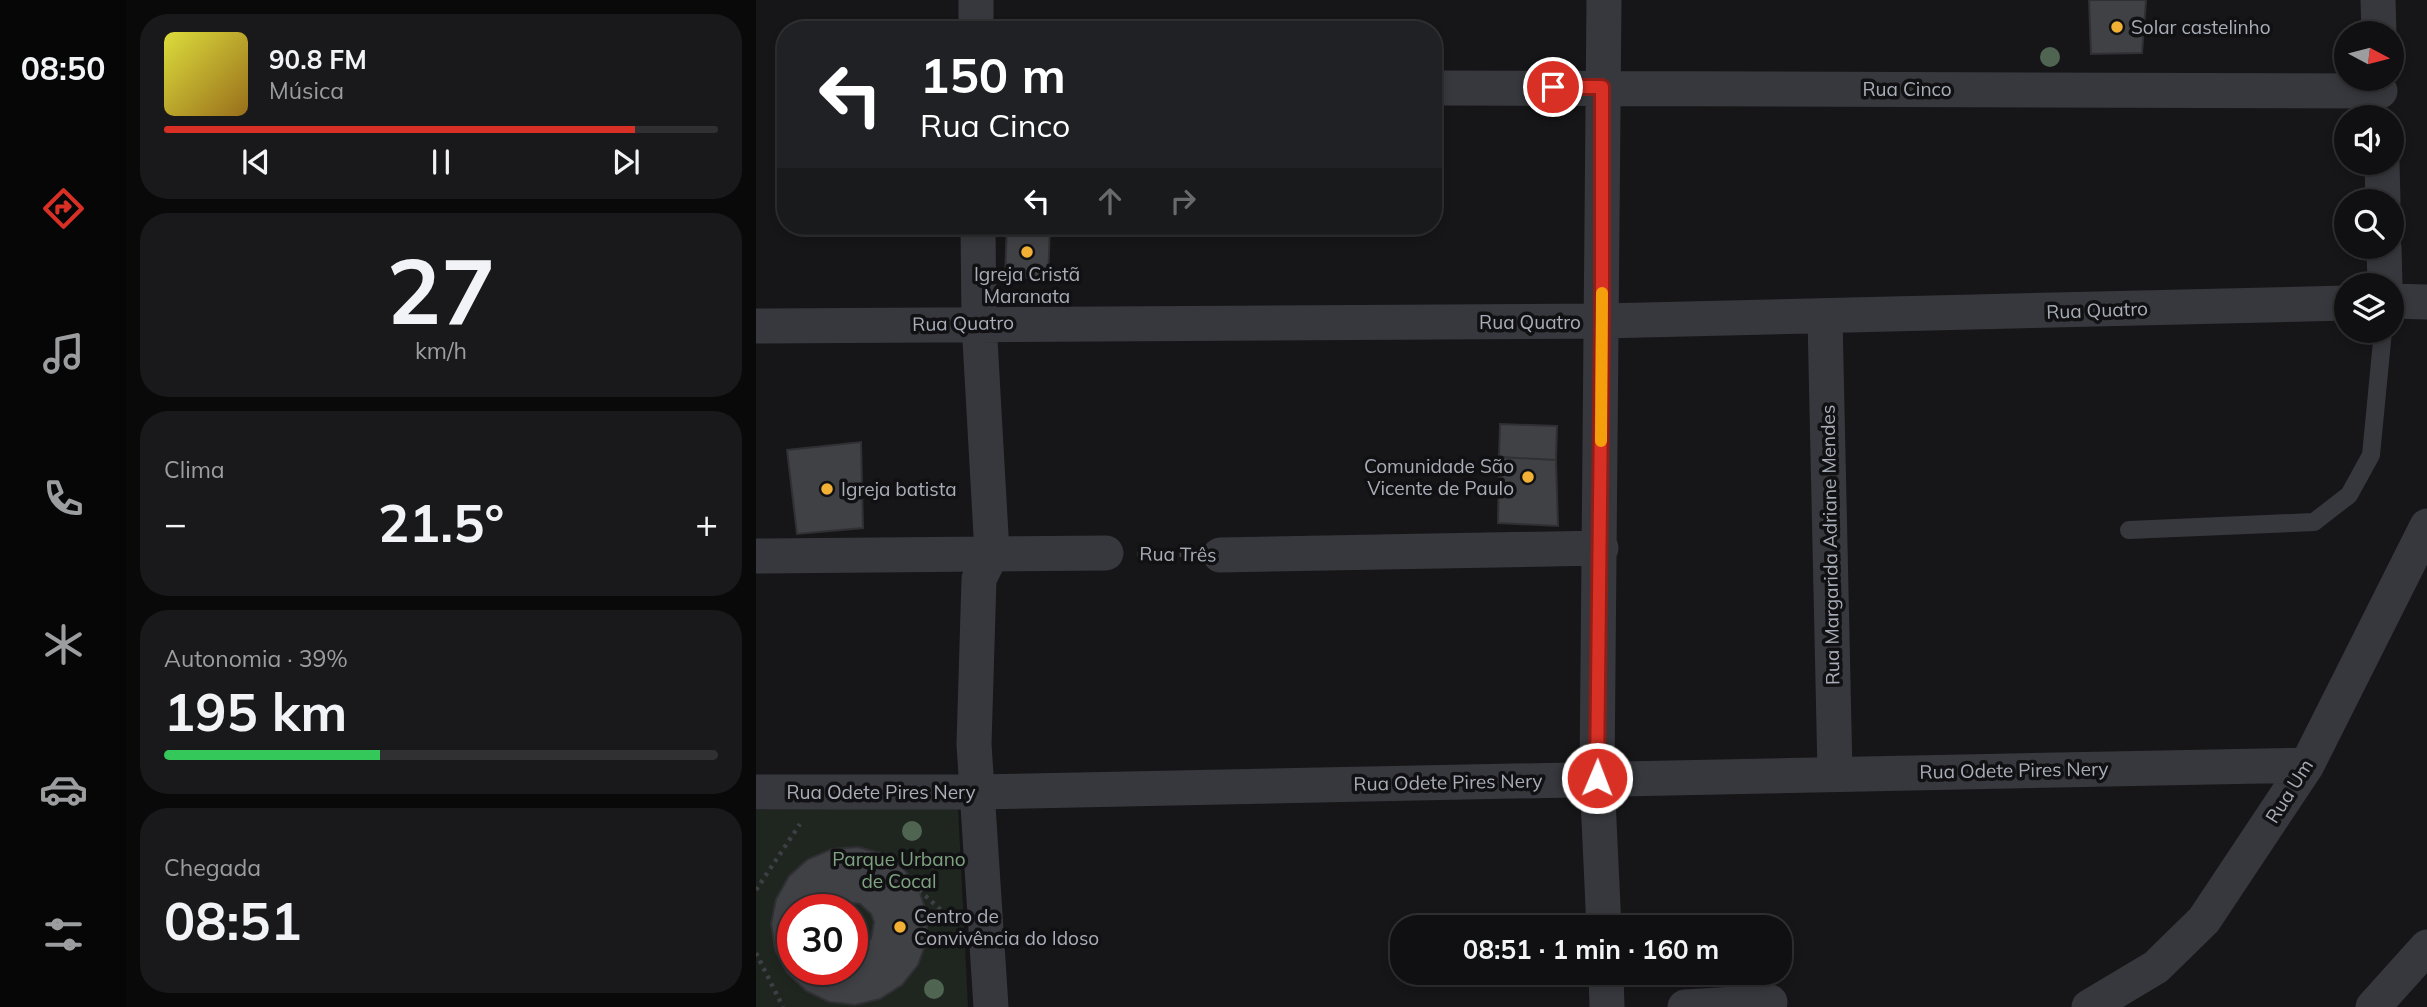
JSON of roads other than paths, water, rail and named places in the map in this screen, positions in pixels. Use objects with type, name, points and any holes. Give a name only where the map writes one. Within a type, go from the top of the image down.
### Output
[{"type":"street","points":[[976,0],[976,21]]},
{"type":"street","points":[[1603,915],[1597,778],[1604,0]]},
{"type":"street","points":[[2378,0],[2379,21]]},
{"type":"street","name":"Rua Cinco","points":[[1442,88],[1602,87],[2380,96]]},
{"type":"street","points":[[978,235],[979,322],[992,553],[978,579],[974,744],[991,1007]]},
{"type":"street","points":[[2404,302],[2427,302]]},
{"type":"street","name":"Rua Quatro","points":[[756,326],[979,322],[1825,318],[2334,303]]},
{"type":"street","name":"Rua Margarida Adriane Mendes","points":[[1825,318],[1835,773]]},
{"type":"street","name":"Rua Um","points":[[2095,1006],[2156,967],[2204,920],[2307,765],[2427,526]]},
{"type":"street","name":"Rua Três","points":[[1220,555],[1601,548]]},
{"type":"street","points":[[756,556],[1106,554]]},
{"type":"street","name":"Rua Odete Pires Nery","points":[[756,792],[976,792],[2307,765]]},
{"type":"street","points":[[2373,1007],[2427,947]]},
{"type":"street","points":[[1606,985],[1607,1007]]},
{"type":"street","points":[[1685,1007],[1770,1002]]},
{"type":"lane","points":[[2129,530],[2314,522],[2349,495],[2371,454],[2382,343]]},
{"type":"place","name":"Solar castelinho","points":[[2117,27]]},
{"type":"place","name":"Igreja Cristã Maranata","points":[[1027,252]]},
{"type":"place","name":"Comunidade São Vicente de Paulo","points":[[1528,477]]},
{"type":"place","name":"Igreja batista","points":[[827,489]]},
{"type":"place","name":"Centro de Convivência do Idoso","points":[[900,927]]},
{"type":"park label","name":"Parque Urbano de Cocal","points":[[899,870]]}]
